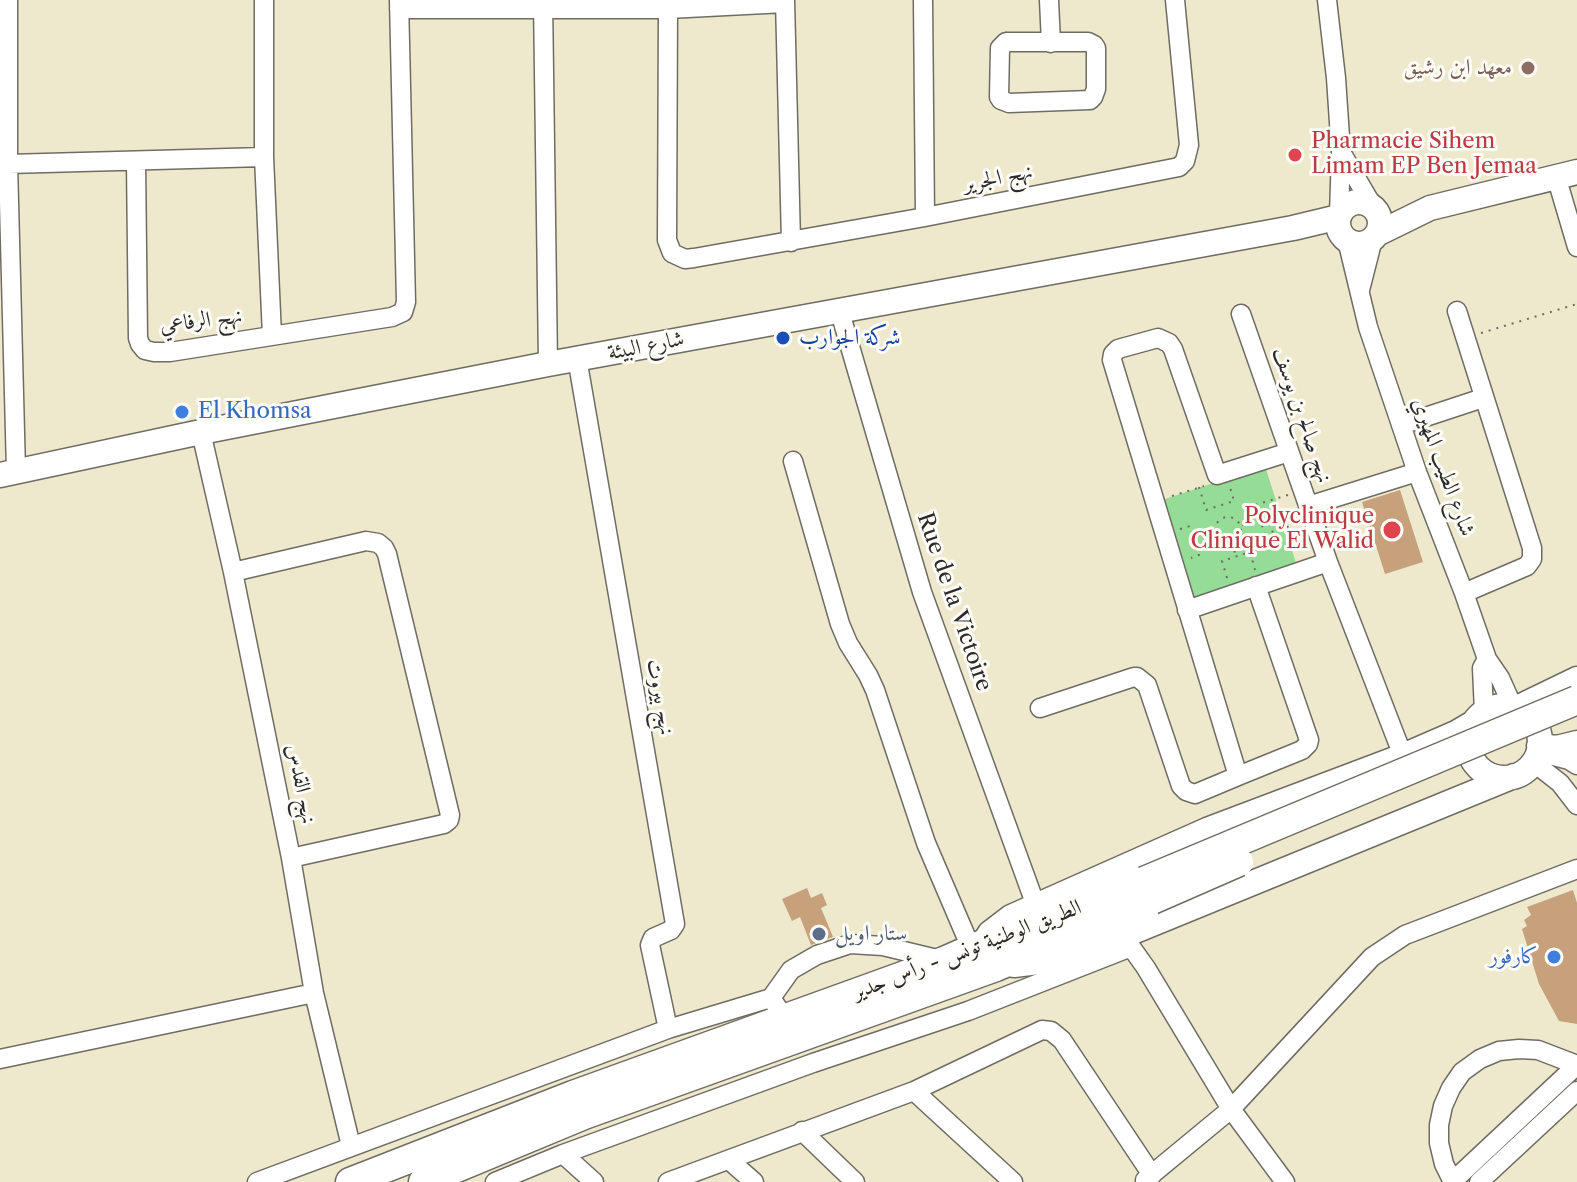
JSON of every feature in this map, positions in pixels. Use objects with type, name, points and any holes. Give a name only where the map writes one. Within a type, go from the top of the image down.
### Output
[{"type":"highway","name":"الطريق الوطنية تونس - رأس جدير","points":[[1148,891],[1577,700]]},
{"type":"highway","name":"الطريق الوطنية تونس - رأس جدير","points":[[423,1182],[1577,716]]},
{"type":"highway","name":"الطريق الوطنية تونس - رأس جدير","points":[[350,1182],[573,1095],[778,1009],[944,961],[984,953]]},
{"type":"main road","name":"شارع البيئة","points":[[1342,227],[1355,244],[1362,244],[1430,208],[1566,174]]},
{"type":"main road","name":"شارع البيئة","points":[[1342,227],[1350,203],[1358,201],[1373,206],[1430,208]]},
{"type":"main road","points":[[1373,206],[1381,222],[1375,236]]},
{"type":"main road","name":"شارع البيئة","points":[[8,473],[201,432],[839,309],[1293,228],[1342,227]]},
{"type":"main road","points":[[1515,708],[1577,679]]},
{"type":"main road","points":[[1479,717],[1469,733],[1468,743],[1470,754],[1483,771],[1492,776],[1503,777],[1531,759],[1539,734],[1535,723],[1527,714],[1503,706],[1479,717],[1456,733],[1403,756],[1207,830],[1011,917],[990,933],[984,953],[1047,961],[1127,941],[1531,759],[1577,743]]},
{"type":"street","points":[[8,0],[4,73],[8,164],[8,473]]},
{"type":"street","points":[[264,0],[264,157],[272,336]]},
{"type":"street","points":[[923,0],[925,217]]},
{"type":"street","points":[[1049,0],[1051,43]]},
{"type":"street","name":"نهج الجرير","points":[[668,9],[667,240],[672,253],[685,259],[791,242],[1179,167],[1185,161],[1189,145],[1175,0]]},
{"type":"street","name":"شارع الطيب المهيري","points":[[1327,0],[1341,152],[1342,227],[1368,327],[1417,472],[1487,659]]},
{"type":"street","points":[[399,4],[543,4],[668,9],[785,2],[791,242]]},
{"type":"street","name":"نهج الرفاعي","points":[[136,161],[138,338],[145,350],[170,352],[392,317],[403,312],[406,302],[399,4]]},
{"type":"street","points":[[543,4],[548,364]]},
{"type":"street","points":[[1088,42],[1094,45],[1096,89],[1093,97],[1090,100],[1022,103],[1001,100],[1000,48],[1003,44],[1051,43],[1088,42]]},
{"type":"street","name":"شارع الطيب المهيري","points":[[1341,152],[1373,206]]},
{"type":"street","points":[[8,164],[264,157]]},
{"type":"street","points":[[1566,174],[1577,247]]},
{"type":"street","name":"شارع الطيب المهيري","points":[[1360,290],[1375,236]]},
{"type":"street","name":"Rue de la Victoire","points":[[839,309],[922,592],[1036,906]]},
{"type":"street","points":[[1457,311],[1532,548],[1532,559],[1527,566],[1464,593]]},
{"type":"street","name":"نهج صالح بن يوسف","points":[[1241,314],[1328,562],[1403,756]]},
{"type":"street","points":[[1238,776],[1112,360],[1113,354],[1118,349],[1158,338],[1169,343],[1221,474],[1289,452]]},
{"type":"street","name":"نهج بيروت","points":[[577,358],[675,924],[653,938],[650,945],[668,1029]]},
{"type":"street","points":[[1401,425],[1483,398]]},
{"type":"street","name":"نهج القدس","points":[[201,432],[291,858],[314,993],[351,1146]]},
{"type":"street","points":[[793,461],[840,624],[875,690],[926,843],[984,953]]},
{"type":"street","points":[[1308,505],[1417,472]]},
{"type":"street","points":[[233,572],[366,541],[378,543],[384,548],[450,815],[444,824],[291,858]]},
{"type":"street","points":[[1187,610],[1328,562]]},
{"type":"street","points":[[1040,708],[1137,677],[1147,685],[1181,786],[1195,794],[1302,750],[1309,740],[1258,586]]},
{"type":"street","points":[[1479,717],[1482,668],[1487,659],[1515,708]]},
{"type":"street","points":[[1531,759],[1569,760],[1577,765]]},
{"type":"street","points":[[1531,759],[1560,783],[1577,805]]},
{"type":"street","points":[[668,1182],[914,1091],[1042,1030],[1051,1031],[1062,1040],[1147,1178],[1231,1109],[1372,957],[1405,935],[1577,869]]},
{"type":"street","points":[[495,1182],[813,1063],[968,1011],[1127,941],[1231,1109],[1285,1182]]},
{"type":"street","points":[[257,1182],[668,1029],[778,1009],[791,970],[817,955],[850,944],[883,946],[944,961]]},
{"type":"street","points":[[0,1059],[314,993]]},
{"type":"street","points":[[1519,1049],[1538,1050],[1577,1065],[1453,1182],[1441,1154],[1439,1125],[1443,1106],[1462,1072],[1480,1059],[1499,1051],[1519,1049]]},
{"type":"street","points":[[914,1091],[992,1176],[1013,1182]]},
{"type":"street","points":[[1479,1182],[1577,1091]]},
{"type":"street","points":[[802,1131],[855,1182]]},
{"type":"street","points":[[563,1154],[594,1182]]},
{"type":"street","points":[[729,1160],[754,1182]]},
{"type":"path","points":[[1465,338],[1577,304]]},
{"type":"path","points":[[1156,501],[1199,487],[1213,484],[1221,474],[1234,501],[1206,510],[1199,487]]},
{"type":"path","points":[[1255,505],[1308,505],[1265,534],[1255,505]]},
{"type":"path","points":[[1224,517],[1234,518],[1241,526],[1240,536],[1232,543],[1221,542],[1215,534],[1216,523],[1224,517]]},
{"type":"path","points":[[1241,526],[1260,519]]},
{"type":"path","points":[[1165,534],[1190,526],[1199,555],[1174,563]]},
{"type":"path","points":[[1194,541],[1215,534]]},
{"type":"path","points":[[1232,543],[1236,557]]},
{"type":"path","points":[[1232,595],[1222,561],[1250,552],[1258,586]]},
{"type":"green space","points":[[1265,466],[1296,563],[1193,597],[1162,500]]},
{"type":"building","name":"Polyclinique Clinique El Walid","points":[[1400,490],[1423,562],[1385,574],[1362,502]]},
{"type":"building","points":[[807,888],[811,898],[822,893],[827,905],[821,908],[833,937],[811,945],[800,917],[792,921],[782,899]]},
{"type":"building","name":"كارفور","points":[[1573,890],[1577,903],[1577,1024],[1559,1021],[1539,984],[1522,929],[1527,926],[1524,920],[1531,915],[1527,907]]},
{"type":"place","name":"معهد ابن رشيق","points":[[1528,68]]},
{"type":"place","name":"Pharmacie Sihem Limam EP Ben Jemaa","points":[[1295,155]]},
{"type":"place","name":"شركة الجوارب","points":[[783,338]]},
{"type":"place","name":"El Khomsa","points":[[182,412]]},
{"type":"place","name":"Polyclinique Clinique El Walid","points":[[1392,530]]},
{"type":"place","name":"ستار اويل","points":[[819,934]]},
{"type":"place","name":"كارفور","points":[[1554,957]]}]
